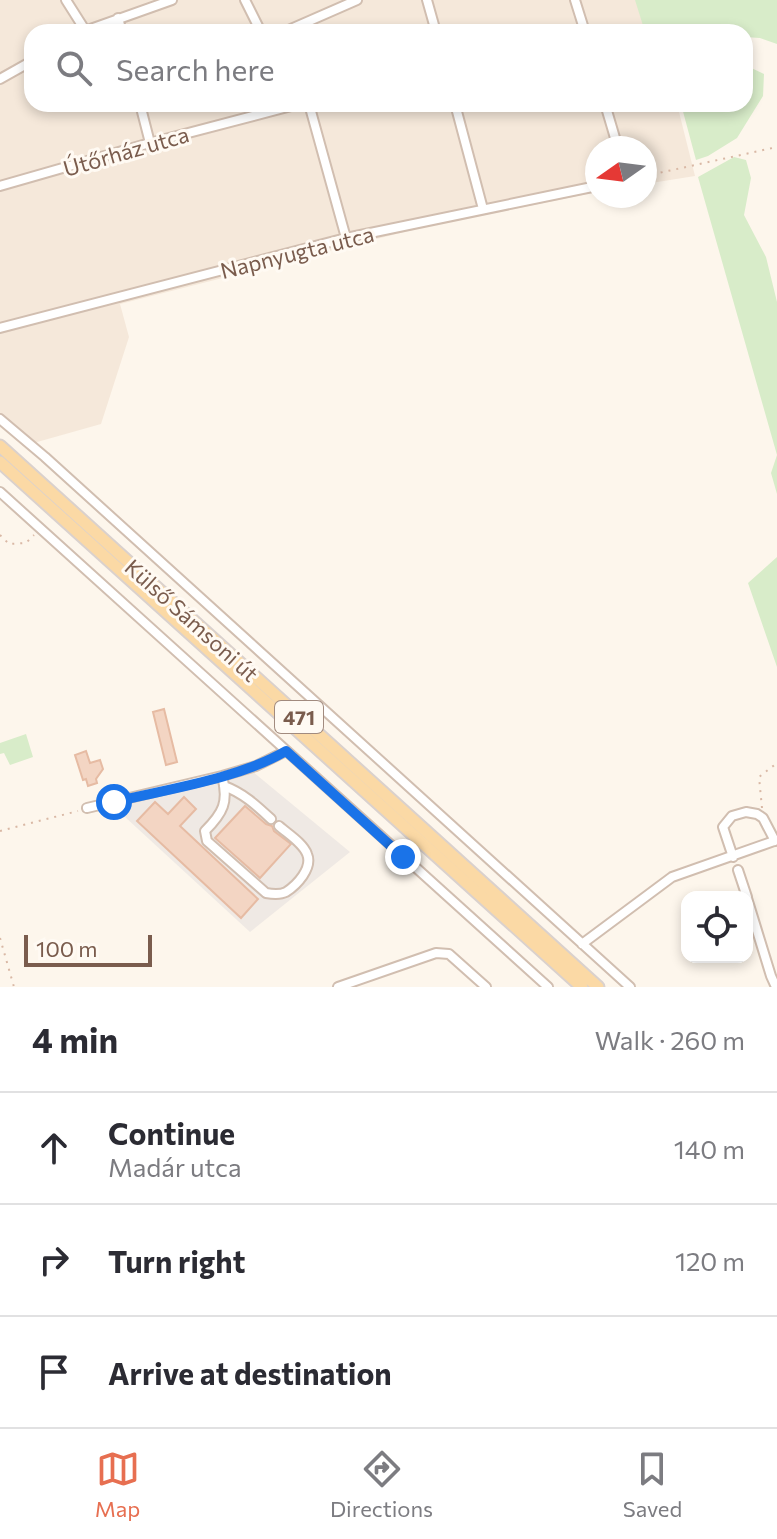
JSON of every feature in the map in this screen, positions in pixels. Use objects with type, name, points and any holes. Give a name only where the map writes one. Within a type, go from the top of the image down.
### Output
[{"type":"main road","name":"Külső Sámsoni út","points":[[0,446],[598,987]]},
{"type":"main road","name":"Külső Sámsoni út","points":[[0,462],[582,987]]},
{"type":"street","points":[[66,0],[80,24]]},
{"type":"street","points":[[102,24],[172,0]]},
{"type":"street","points":[[245,0],[257,24]]},
{"type":"street","points":[[304,24],[357,0]]},
{"type":"street","points":[[427,0],[434,24]]},
{"type":"street","points":[[575,0],[582,24]]},
{"type":"street","points":[[118,18],[120,24]]},
{"type":"street","points":[[0,79],[24,66]]},
{"type":"street","points":[[142,112],[150,143]]},
{"type":"street","name":"Útőrház utca","points":[[0,186],[268,112]]},
{"type":"street","points":[[311,112],[346,238]]},
{"type":"street","points":[[457,112],[483,209]]},
{"type":"street","points":[[607,112],[614,136]]},
{"type":"street","name":"Napnyugta utca","points":[[0,328],[346,238],[585,188]]},
{"type":"street","points":[[0,419],[630,987]]},
{"type":"street","points":[[0,492],[548,987]]},
{"type":"street","points":[[87,808],[223,781],[286,751]]},
{"type":"street","points":[[223,781],[271,819]]},
{"type":"street","points":[[223,781],[225,799],[221,813],[205,831],[207,841],[266,893],[286,892],[305,874],[309,865],[302,847],[279,826]]},
{"type":"street","points":[[582,944],[672,877],[733,857],[776,840],[763,818],[757,814],[746,812],[732,816],[723,827],[733,857]]},
{"type":"street","points":[[738,870],[745,891]]},
{"type":"street","points":[[753,916],[776,987]]},
{"type":"street","points":[[338,987],[436,953],[449,954],[486,987]]},
{"type":"path","points":[[657,173],[777,147]]},
{"type":"path","points":[[0,535],[9,544],[26,543],[41,529]]},
{"type":"path","points":[[763,818],[759,777],[777,763]]},
{"type":"path","points":[[0,831],[87,808]]},
{"type":"path","points":[[0,938],[14,987]]},
{"type":"shaded area","points":[[0,0],[649,0],[656,24],[24,24],[24,112],[679,112],[695,176],[657,182],[657,136],[585,136],[585,194],[416,229],[120,304],[129,337],[101,424],[23,446],[0,425]]},
{"type":"shaded area","points":[[252,771],[350,852],[250,932],[112,805]]},
{"type":"green space","points":[[635,0],[777,0],[777,44],[753,38],[753,24],[642,24]]},
{"type":"green space","points":[[753,69],[764,74],[763,96],[737,138],[696,160],[683,112],[753,112]]},
{"type":"green space","points":[[734,157],[746,160],[751,178],[744,215],[766,257],[777,302],[777,455],[698,177]]},
{"type":"green space","points":[[777,455],[777,494],[771,473]]},
{"type":"green space","points":[[777,557],[777,667],[748,583]]},
{"type":"green space","points":[[26,734],[33,757],[10,765],[4,753],[0,754],[0,743]]},
{"type":"building","points":[[164,709],[177,762],[166,765],[153,712]]},
{"type":"building","points":[[86,751],[90,763],[100,760],[103,769],[96,779],[97,783],[88,786],[75,755]]},
{"type":"building","points":[[184,797],[196,809],[180,826],[258,899],[241,918],[137,821],[155,802],[168,814]]},
{"type":"building","points":[[245,806],[291,844],[260,878],[215,838]]},
{"type":"route","points":[[114,802],[256,766],[286,751],[403,857]]}]
